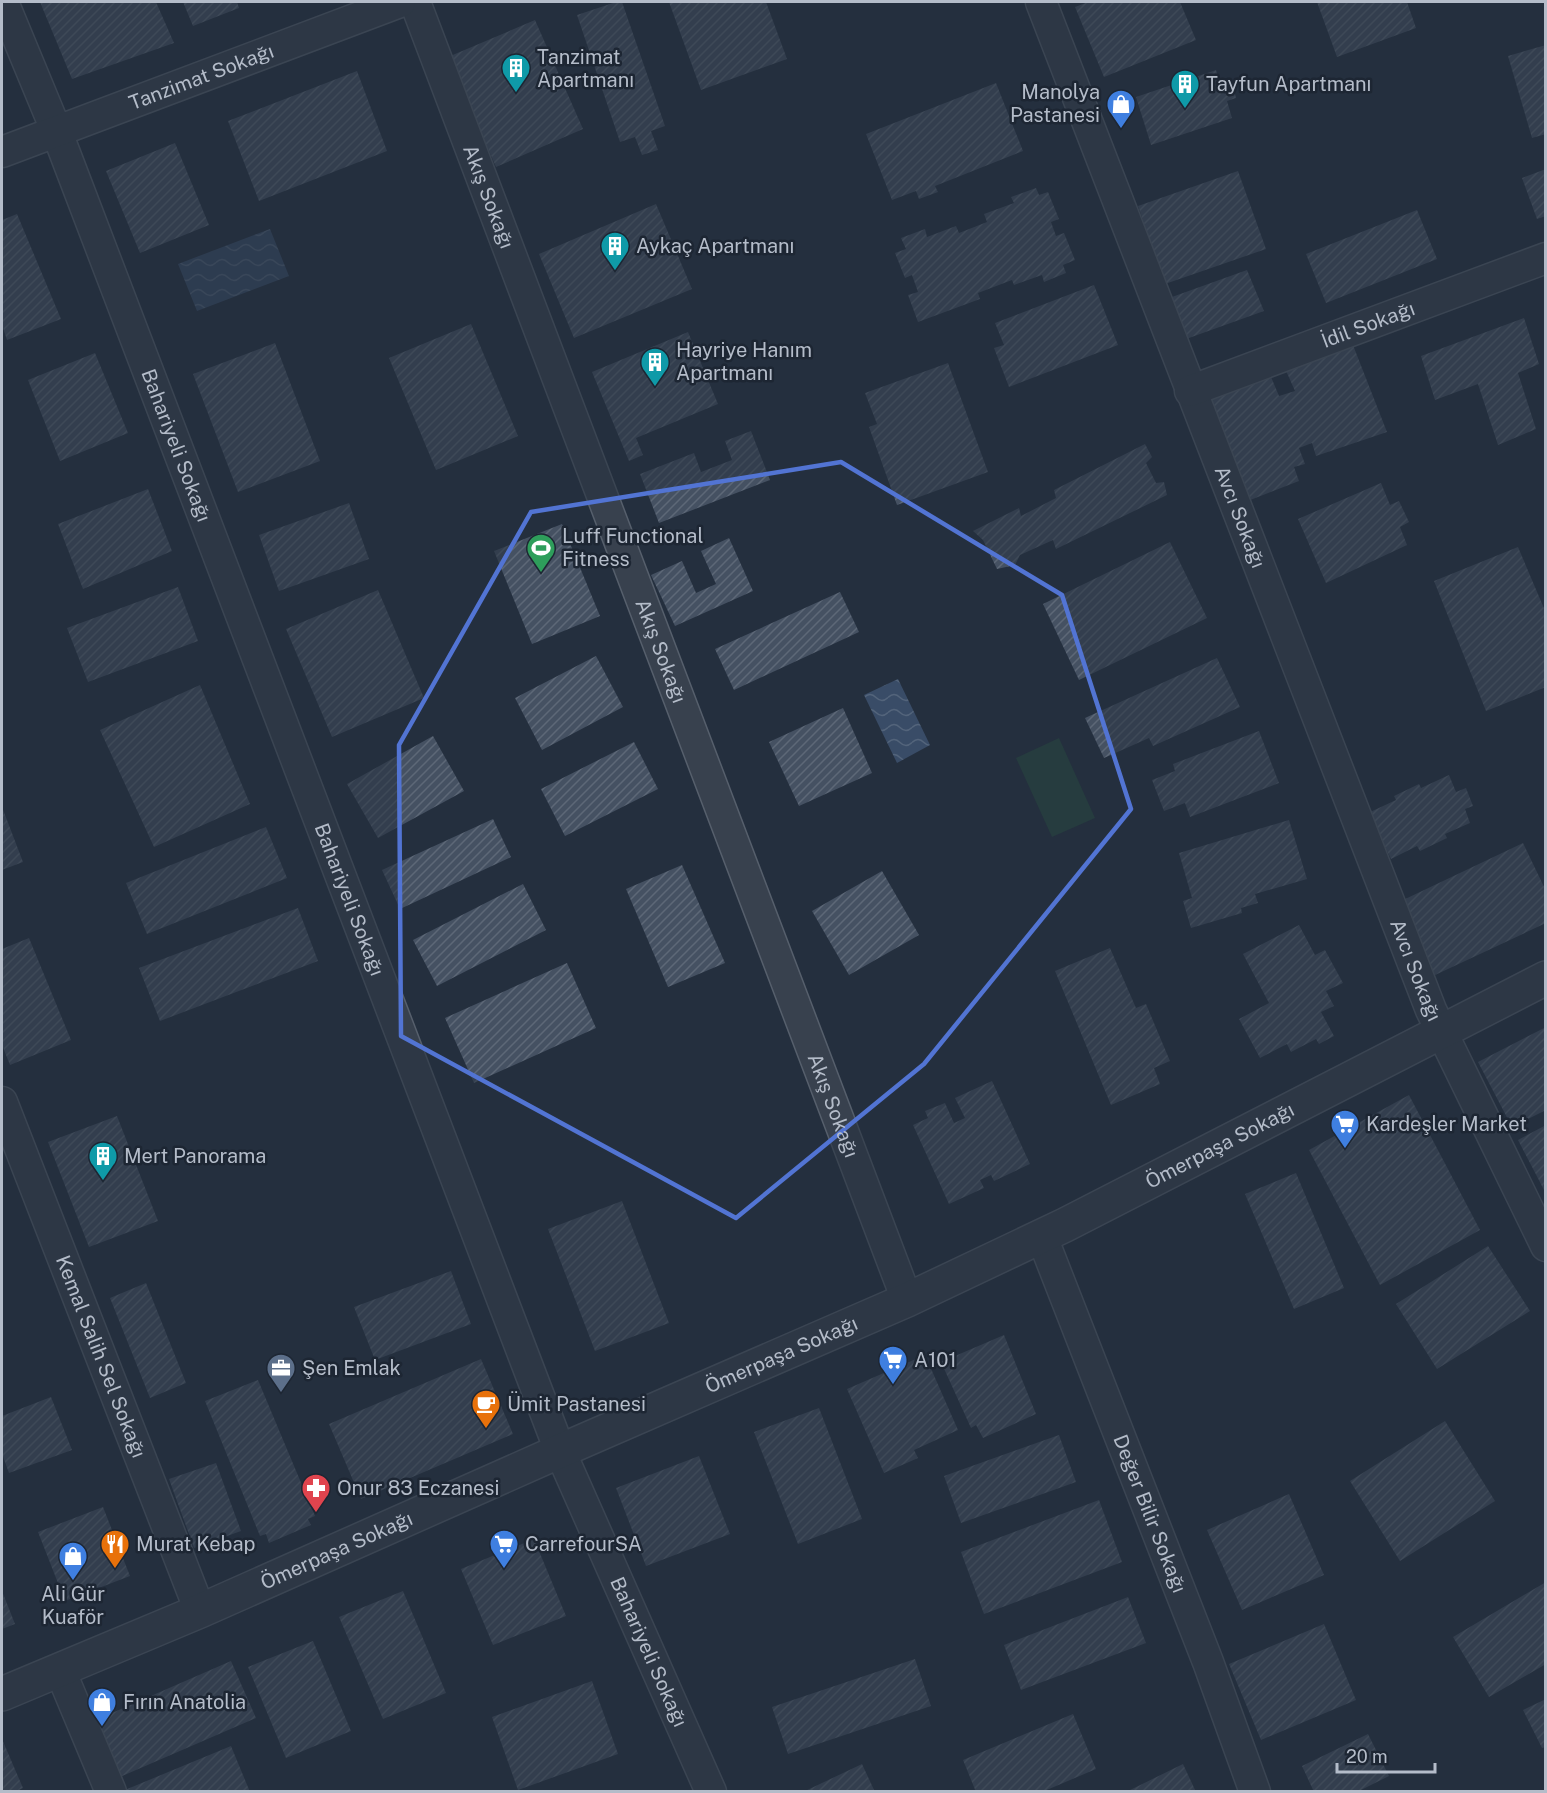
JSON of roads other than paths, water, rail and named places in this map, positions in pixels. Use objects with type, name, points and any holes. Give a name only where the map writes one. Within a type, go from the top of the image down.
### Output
[{"type":"street","name":"Bahariyeli Sokağı","points":[[3,2],[56,129],[560,1451],[711,1791]]},
{"type":"street","name":"Tanzimat Sokağı","points":[[2,152],[56,129],[400,2]]},
{"type":"street","name":"Akış Sokağı","points":[[415,2],[907,1300]]},
{"type":"street","name":"Avcı Sokağı","points":[[1041,2],[1190,391],[1440,1030],[1545,1246]]},
{"type":"street","name":"İdil Sokağı","points":[[1190,391],[1545,258]]},
{"type":"street","name":"Ömerpaşa Sokağı","points":[[2,1694],[200,1611],[907,1300],[1042,1237],[1440,1030],[1545,978]]},
{"type":"street","name":"Kemal Salih Sel Sokağı","points":[[2,1102],[200,1611]]},
{"type":"street","name":"Değer Bilir Sokağı","points":[[1042,1237],[1204,1652],[1255,1791]]},
{"type":"street","points":[[60,1670],[111,1791]]},
{"type":"water","points":[[270,229],[289,276],[197,311],[178,264]]},
{"type":"water","points":[[898,679],[930,745],[897,763],[864,695]]},
{"type":"place","name":"Tanzimat Apartmanı","points":[[516,94]]},
{"type":"place","name":"Tayfun Apartmanı","points":[[1185,110]]},
{"type":"place","name":"Manolya Pastanesi","points":[[1121,130]]},
{"type":"place","name":"Aykaç Apartmanı","points":[[615,272]]},
{"type":"place","name":"Hayriye Hanım Apartmanı","points":[[655,388]]},
{"type":"place","name":"Luff Functional Fitness","points":[[541,574]]},
{"type":"place","name":"Kardeşler Market","points":[[1345,1150]]},
{"type":"place","name":"Mert Panorama","points":[[103,1182]]},
{"type":"place","name":"A101","points":[[893,1386]]},
{"type":"place","name":"Şen Emlak","points":[[281,1394]]},
{"type":"place","name":"Ümit Pastanesi","points":[[486,1430]]},
{"type":"place","name":"Onur 83 Eczanesi","points":[[316,1514]]},
{"type":"place","name":"Murat Kebap","points":[[115,1570]]},
{"type":"place","name":"CarrefourSA","points":[[504,1570]]},
{"type":"place","name":"Ali Gür Kuaför","points":[[73,1582]]},
{"type":"place","name":"Fırın Anatolia","points":[[102,1728]]}]
